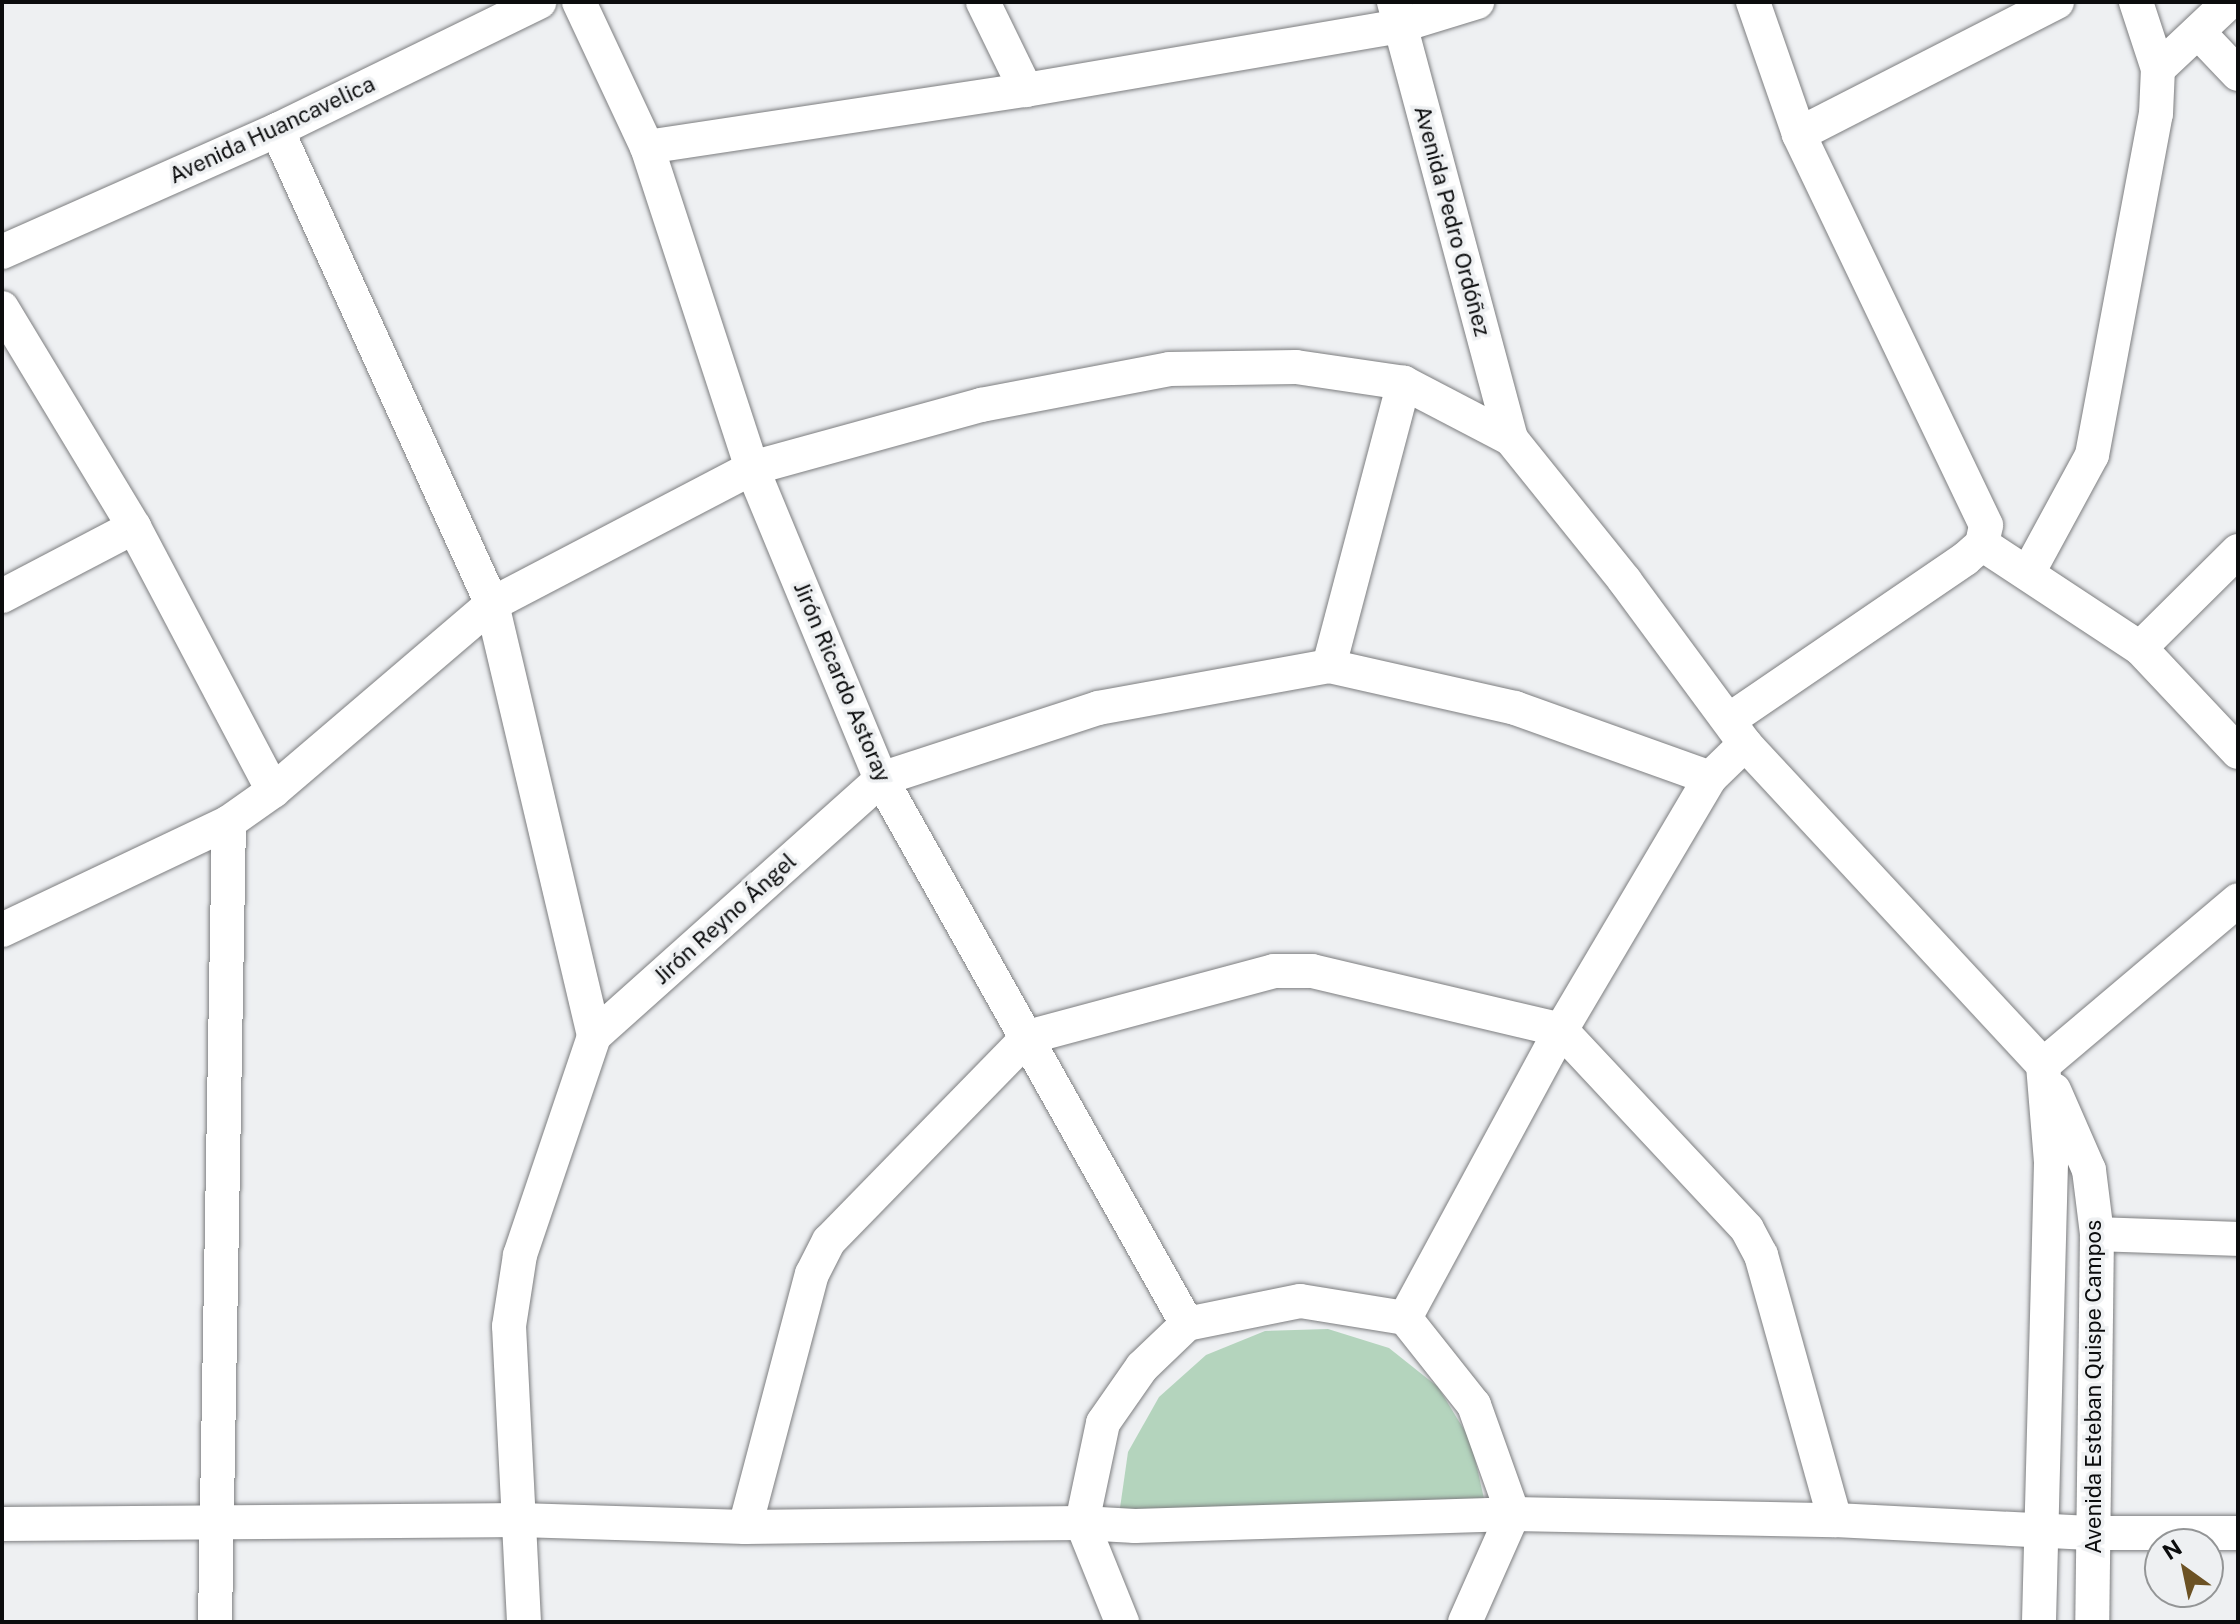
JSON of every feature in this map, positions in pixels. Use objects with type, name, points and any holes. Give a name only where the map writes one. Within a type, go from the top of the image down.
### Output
[{"type":"street","name":"Avenida Huancavelica","points":[[2,252],[277,130],[539,2]]},
{"type":"street","name":"Jirón Ricardo Astoray","points":[[579,2],[647,147],[752,468],[881,779],[1187,1324]]},
{"type":"street","points":[[983,2],[1026,90]]},
{"type":"street","points":[[647,147],[1026,90],[1397,14],[1477,2]]},
{"type":"street","points":[[1405,1318],[1561,1030],[1737,732],[1982,544],[1986,525],[1799,134],[1753,2]]},
{"type":"street","points":[[1799,134],[2057,2]]},
{"type":"street","points":[[2028,573],[2092,455],[2156,114],[2158,69],[2136,2]]},
{"type":"street","points":[[2158,69],[2229,2]]},
{"type":"street","name":"Avenida Pedro Ordóñez","points":[[1397,14],[1511,439]]},
{"type":"street","points":[[2198,32],[2238,74]]},
{"type":"street","points":[[277,130],[492,604],[594,1036]]},
{"type":"street","points":[[2,308],[134,527],[273,791]]},
{"type":"street","points":[[2,930],[229,822],[273,791],[492,604],[752,468],[981,405],[1169,369],[1296,367],[1404,383],[1511,439]]},
{"type":"street","points":[[1404,383],[1329,666],[1515,708],[1710,778]]},
{"type":"street","name":"Avenida Esteban Quispe Campos","points":[[1511,439],[1737,732],[2043,1065],[2089,1170],[2097,1234],[2092,1622]]},
{"type":"street","points":[[2,596],[134,527]]},
{"type":"street","points":[[1982,544],[2140,648],[2238,752]]},
{"type":"street","points":[[2140,648],[2238,551]]},
{"type":"street","name":"Jirón Reyno Ángel","points":[[524,1622],[509,1326],[520,1255],[594,1036],[881,779],[1098,708],[1329,666]]},
{"type":"street","points":[[215,1622],[229,822]]},
{"type":"street","points":[[2039,1622],[2039,1530],[2051,1163],[2043,1065],[2238,900]]},
{"type":"street","points":[[745,1527],[812,1274],[829,1241],[1028,1037],[1274,971],[1312,971],[1561,1030],[1747,1229],[1761,1255],[1835,1520]]},
{"type":"street","points":[[2097,1234],[2238,1239]]},
{"type":"street","points":[[1122,1622],[1082,1523],[1103,1423],[1142,1367],[1187,1324],[1300,1301],[1405,1318],[1474,1405],[1513,1514],[1465,1622]]},
{"type":"street","points":[[2,1524],[215,1525],[519,1520],[745,1527],[1082,1523],[1135,1526],[1513,1514],[1835,1520],[2095,1533],[2238,1533]]},
{"type":"green space","points":[[1328,1329],[1389,1348],[1438,1387],[1471,1441],[1485,1503],[1119,1515],[1128,1452],[1159,1397],[1206,1355],[1265,1331]]}]
